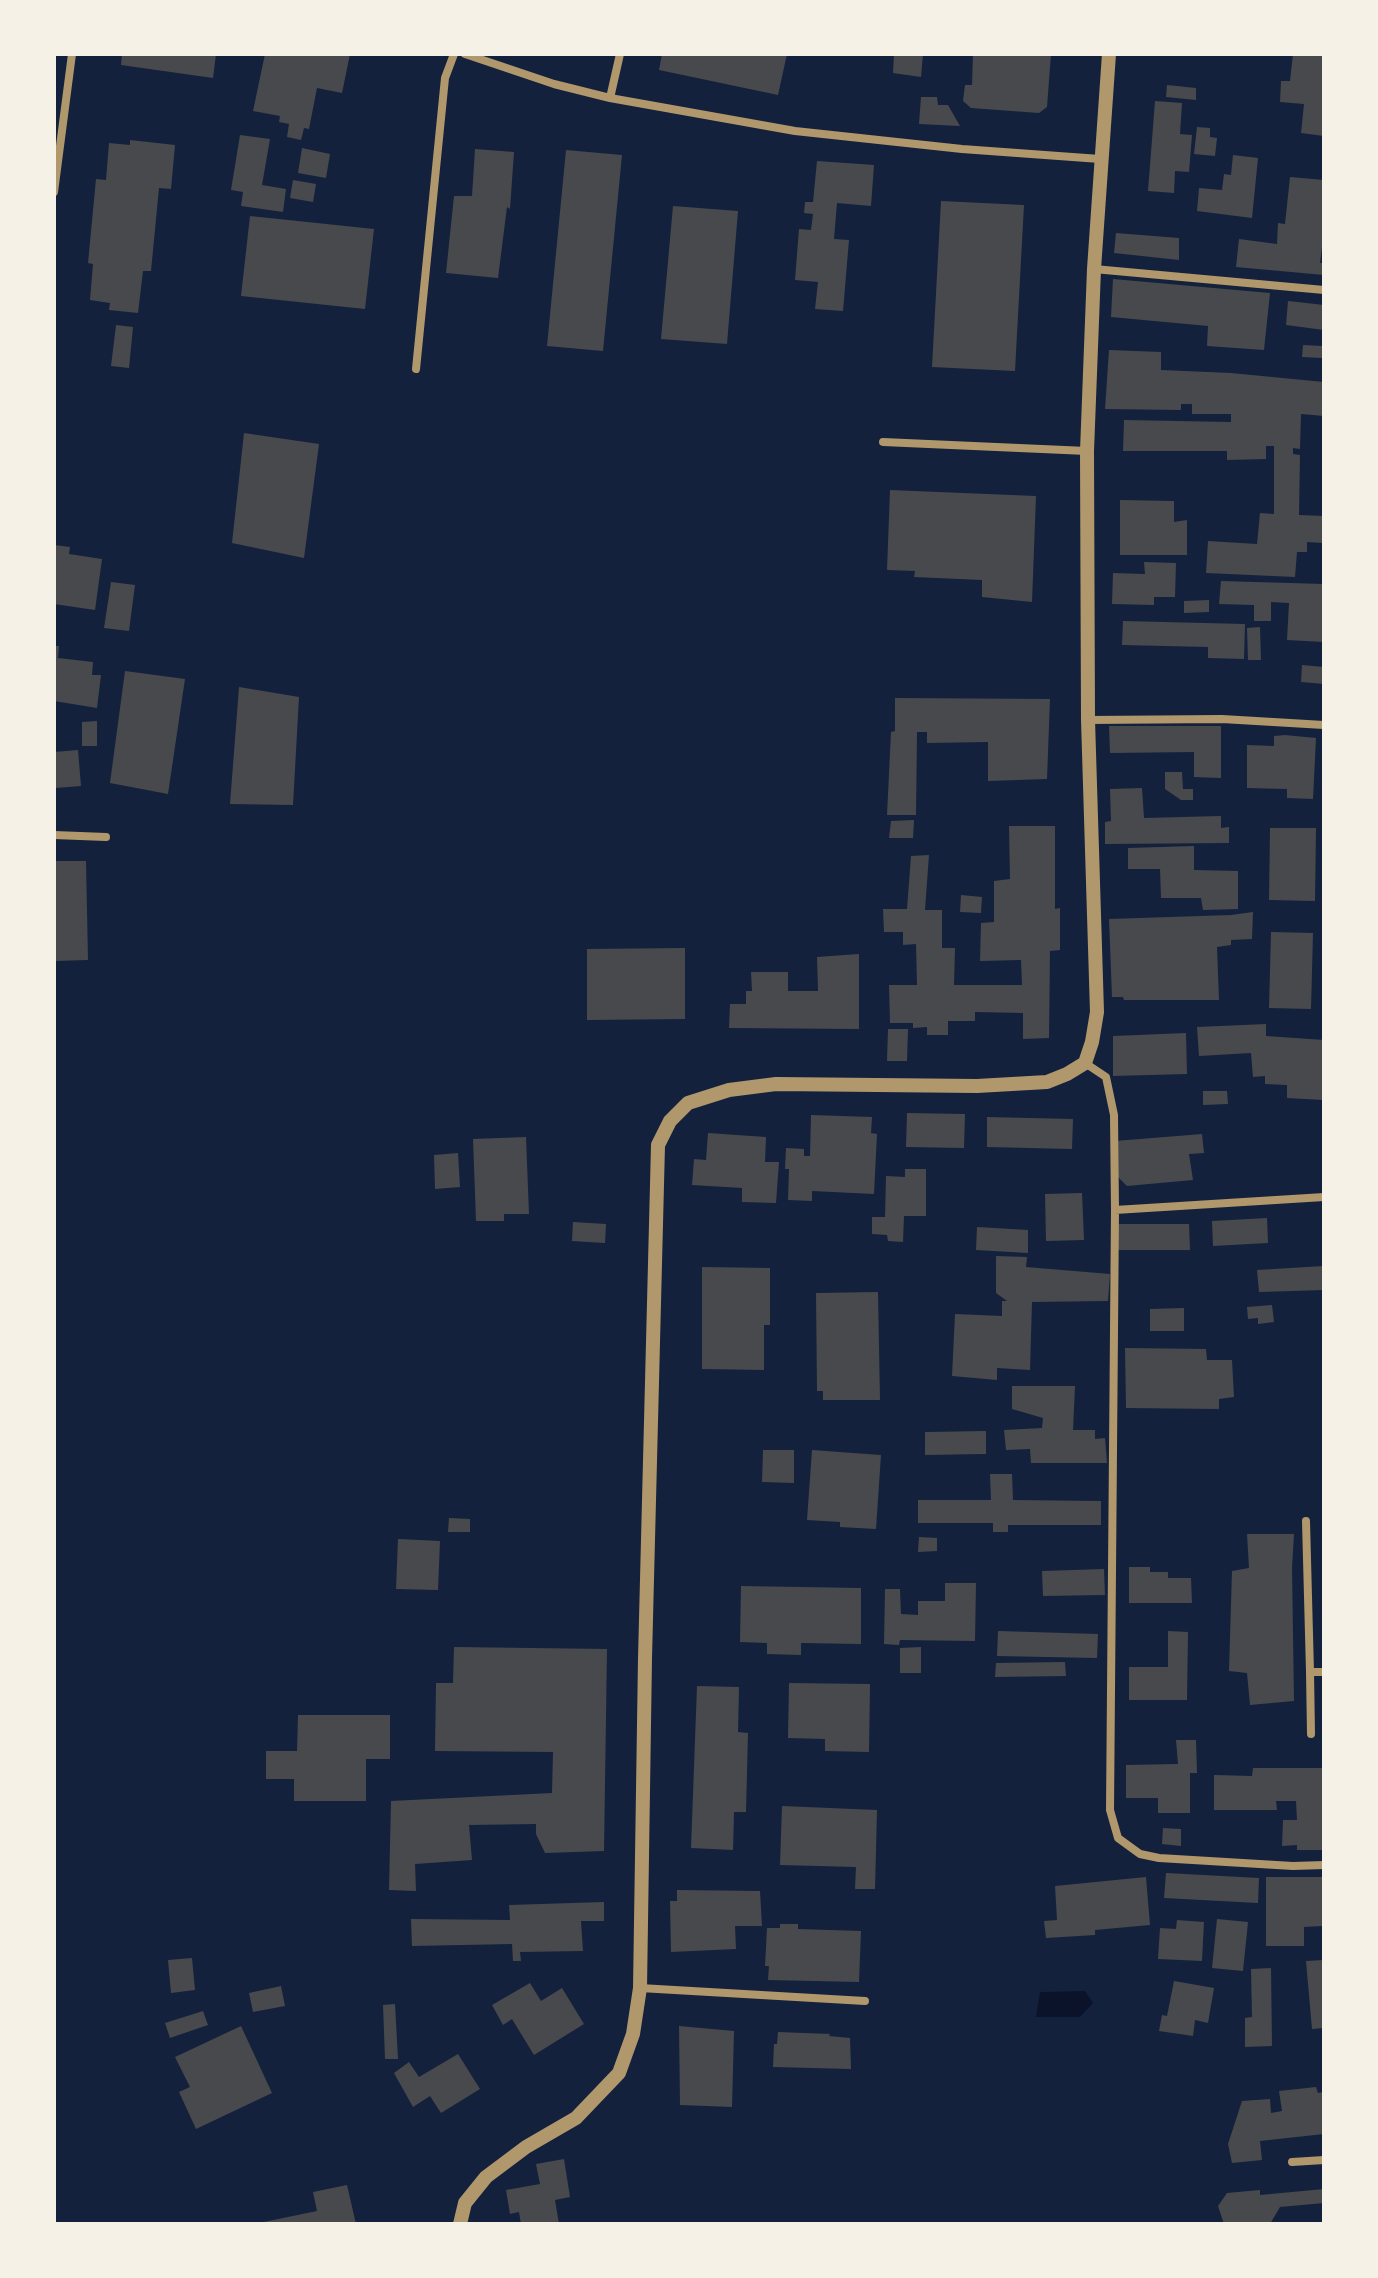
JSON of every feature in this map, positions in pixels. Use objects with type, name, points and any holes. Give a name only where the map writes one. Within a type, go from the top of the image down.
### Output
[{"type":"street","points":[[54,192],[72,54]]},
{"type":"street","points":[[416,369],[445,78],[454,54]]},
{"type":"street","points":[[465,54],[554,84],[610,98],[795,131],[962,149],[1100,159]]},
{"type":"street","points":[[610,98],[620,54]]},
{"type":"street","points":[[460,2224],[465,2203],[486,2177],[526,2147],[576,2118],[619,2073],[633,2034],[640,1988],[639,1907],[658,1145],[670,1121],[688,1103],[729,1090],[776,1084],[977,1086],[1047,1082],[1085,1063],[1092,1042],[1097,1012],[1088,720],[1087,451],[1100,159],[1109,54]]},
{"type":"street","points":[[1094,269],[1324,290]]},
{"type":"street","points":[[883,442],[1087,451]]},
{"type":"street","points":[[1088,720],[1222,719],[1324,725]]},
{"type":"street","points":[[54,835],[106,837]]},
{"type":"street","points":[[1085,1063],[1106,1077],[1114,1115],[1110,1810],[1118,1838],[1140,1854],[1159,1858],[1324,1865]]},
{"type":"street","points":[[1115,1210],[1324,1197]]},
{"type":"street","points":[[1306,1521],[1311,1734]]},
{"type":"street","points":[[1310,1672],[1324,1672]]},
{"type":"street","points":[[640,1988],[865,2001]]},
{"type":"street","points":[[1292,2162],[1324,2160]]},
{"type":"water","points":[[1085,1991],[1093,2003],[1080,2017],[1036,2017],[1040,1992]]},
{"type":"building","points":[[122,54],[216,54],[213,78],[121,65]]},
{"type":"building","points":[[265,54],[350,54],[342,93],[317,88],[309,129],[304,128],[301,140],[287,137],[289,124],[279,122],[280,116],[253,111]]},
{"type":"building","points":[[662,54],[787,54],[778,95],[659,70]]},
{"type":"building","points":[[894,54],[923,54],[921,77],[893,73]]},
{"type":"building","points":[[973,54],[1051,54],[1047,107],[1039,113],[971,108],[963,101],[965,85],[972,85]]},
{"type":"building","points":[[1293,54],[1324,54],[1324,136],[1301,133],[1304,104],[1280,102],[1281,81],[1290,81]]},
{"type":"building","points":[[1167,85],[1196,88],[1196,100],[1166,97]]},
{"type":"building","points":[[921,97],[937,97],[938,105],[948,105],[960,126],[919,124]]},
{"type":"building","points":[[1155,101],[1182,103],[1180,134],[1192,135],[1189,172],[1175,171],[1174,193],[1148,191]]},
{"type":"building","points":[[1197,127],[1210,128],[1210,137],[1217,138],[1215,156],[1194,154]]},
{"type":"building","points":[[240,135],[270,139],[262,185],[286,189],[283,212],[241,206],[243,192],[231,190]]},
{"type":"building","points":[[130,140],[175,145],[171,189],[159,188],[151,271],[143,271],[138,313],[109,310],[110,303],[90,300],[93,264],[88,263],[96,179],[106,180],[109,143],[130,145]]},
{"type":"building","points":[[302,148],[330,154],[326,178],[298,173]]},
{"type":"building","points":[[475,149],[514,152],[510,209],[507,207],[498,278],[446,273],[454,196],[472,196]]},
{"type":"building","points":[[566,150],[622,155],[603,351],[547,346]]},
{"type":"building","points":[[1233,155],[1258,158],[1252,218],[1197,211],[1199,188],[1222,190],[1224,174],[1231,175]]},
{"type":"building","points":[[817,161],[874,165],[871,206],[837,203],[834,239],[849,240],[843,311],[815,309],[818,282],[795,280],[799,229],[811,230],[813,214],[804,213],[805,202],[813,202]]},
{"type":"building","points":[[1290,177],[1324,180],[1324,247],[1320,263],[1324,263],[1324,275],[1236,267],[1239,239],[1277,244],[1278,223],[1285,224]]},
{"type":"building","points":[[293,180],[316,184],[313,202],[290,198]]},
{"type":"building","points":[[941,201],[1024,205],[1015,371],[932,367]]},
{"type":"building","points":[[673,206],[738,211],[727,344],[661,339]]},
{"type":"building","points":[[250,216],[374,229],[365,309],[241,296]]},
{"type":"building","points":[[1116,233],[1179,238],[1179,260],[1114,253]]},
{"type":"building","points":[[1113,279],[1270,293],[1264,350],[1207,346],[1208,326],[1111,317]]},
{"type":"building","points":[[1288,301],[1324,305],[1324,330],[1286,325]]},
{"type":"building","points":[[116,325],[133,327],[129,368],[111,366]]},
{"type":"building","points":[[1303,345],[1323,346],[1322,358],[1302,357]]},
{"type":"building","points":[[1109,350],[1161,352],[1161,370],[1324,382],[1324,416],[1301,414],[1300,449],[1293,448],[1293,454],[1300,455],[1299,515],[1324,516],[1324,543],[1307,542],[1307,552],[1297,552],[1295,577],[1206,573],[1208,541],[1257,544],[1260,513],[1274,514],[1274,446],[1266,446],[1266,459],[1227,460],[1227,451],[1123,451],[1124,420],[1231,422],[1231,414],[1192,414],[1192,404],[1181,404],[1181,410],[1105,409]]},
{"type":"building","points":[[244,433],[319,444],[304,558],[232,543]]},
{"type":"building","points":[[890,490],[1036,496],[1032,602],[982,597],[982,580],[914,577],[915,571],[887,570]]},
{"type":"building","points":[[1120,500],[1174,501],[1174,522],[1187,520],[1187,555],[1120,555]]},
{"type":"building","points":[[54,545],[70,547],[69,554],[102,559],[95,610],[54,604]]},
{"type":"building","points":[[1144,562],[1176,563],[1175,597],[1154,597],[1154,605],[1112,604],[1113,573],[1145,574]]},
{"type":"building","points":[[1221,581],[1324,584],[1324,642],[1287,640],[1289,603],[1271,602],[1271,621],[1254,621],[1254,605],[1219,604]]},
{"type":"building","points":[[111,582],[135,585],[129,631],[104,628]]},
{"type":"building","points":[[1209,600],[1209,612],[1184,613],[1184,601]]},
{"type":"building","points":[[1123,621],[1245,624],[1244,659],[1208,658],[1208,647],[1122,645]]},
{"type":"building","points":[[1260,627],[1261,660],[1248,660],[1247,628]]},
{"type":"building","points":[[54,646],[59,646],[58,658],[93,662],[92,675],[101,675],[97,708],[54,701]]},
{"type":"building","points":[[1302,665],[1324,667],[1324,684],[1301,682]]},
{"type":"building","points":[[125,671],[185,679],[168,794],[110,783]]},
{"type":"building","points":[[239,687],[299,697],[293,805],[230,804]]},
{"type":"building","points":[[895,698],[1050,699],[1047,779],[988,781],[988,742],[927,743],[927,732],[917,732],[916,815],[887,815]]},
{"type":"building","points":[[97,721],[97,746],[82,746],[82,722]]},
{"type":"building","points":[[1109,726],[1221,726],[1221,778],[1194,777],[1194,752],[1110,753]]},
{"type":"building","points":[[1274,736],[1316,738],[1313,799],[1287,798],[1287,789],[1247,788],[1247,745],[1274,746]]},
{"type":"building","points":[[78,750],[81,786],[56,788],[54,752]]},
{"type":"building","points":[[1165,772],[1182,772],[1183,789],[1193,789],[1193,800],[1181,800],[1165,789]]},
{"type":"building","points":[[1142,788],[1144,818],[1221,816],[1221,828],[1229,827],[1229,843],[1105,844],[1105,822],[1111,821],[1110,789]]},
{"type":"building","points":[[914,820],[913,838],[889,838],[891,821]]},
{"type":"building","points":[[1009,826],[1055,826],[1055,909],[1060,908],[1060,950],[1050,951],[1049,1038],[1023,1039],[1023,1013],[975,1012],[975,1021],[948,1021],[948,1035],[927,1035],[927,1027],[913,1028],[913,1023],[890,1023],[889,985],[917,985],[916,944],[903,945],[903,932],[884,932],[883,909],[907,909],[911,856],[929,855],[925,910],[942,910],[942,948],[955,948],[954,985],[1022,985],[1021,960],[980,961],[981,923],[994,922],[994,881],[1010,879]]},
{"type":"building","points":[[1270,828],[1316,828],[1315,901],[1269,900]]},
{"type":"building","points":[[1194,846],[1194,870],[1238,871],[1238,909],[1203,910],[1201,898],[1161,898],[1160,869],[1128,869],[1128,848]]},
{"type":"building","points":[[54,861],[86,861],[88,960],[54,961]]},
{"type":"building","points":[[961,895],[982,897],[981,913],[960,912]]},
{"type":"building","points":[[1253,912],[1252,939],[1231,940],[1231,945],[1217,947],[1219,1000],[1124,1000],[1123,997],[1112,997],[1109,919]]},
{"type":"building","points":[[1271,932],[1313,933],[1311,1009],[1269,1008]]},
{"type":"building","points":[[685,948],[685,1019],[587,1020],[587,949]]},
{"type":"building","points":[[859,954],[859,1029],[729,1028],[730,1004],[746,1004],[746,991],[752,991],[751,972],[788,972],[788,991],[818,991],[817,957]]},
{"type":"building","points":[[1266,1024],[1266,1036],[1324,1040],[1324,1100],[1287,1098],[1287,1085],[1265,1084],[1265,1076],[1253,1077],[1251,1053],[1199,1056],[1197,1027]]},
{"type":"building","points":[[888,1029],[908,1029],[907,1061],[887,1061]]},
{"type":"building","points":[[1186,1033],[1187,1074],[1113,1076],[1113,1036]]},
{"type":"building","points":[[1203,1091],[1227,1091],[1228,1104],[1203,1105]]},
{"type":"building","points":[[907,1113],[965,1114],[964,1148],[906,1147]]},
{"type":"building","points":[[811,1115],[872,1117],[871,1133],[877,1134],[874,1194],[812,1191],[812,1201],[788,1200],[786,1148],[804,1149],[804,1156],[810,1156]]},
{"type":"building","points":[[987,1117],[1073,1119],[1072,1149],[987,1147]]},
{"type":"building","points":[[708,1133],[766,1137],[765,1162],[779,1162],[776,1203],[742,1202],[742,1188],[692,1185],[694,1159],[706,1160]]},
{"type":"building","points":[[1202,1134],[1204,1153],[1189,1154],[1193,1180],[1127,1186],[1116,1175],[1115,1141]]},
{"type":"building","points":[[526,1137],[529,1214],[504,1214],[504,1221],[476,1221],[473,1139]]},
{"type":"building","points":[[458,1153],[460,1187],[435,1189],[434,1155]]},
{"type":"building","points":[[905,1169],[926,1169],[926,1216],[904,1216],[903,1242],[888,1241],[887,1235],[872,1234],[872,1217],[885,1217],[886,1176],[905,1177]]},
{"type":"building","points":[[1082,1193],[1084,1240],[1046,1241],[1045,1194]]},
{"type":"building","points":[[1267,1218],[1268,1243],[1213,1246],[1212,1221]]},
{"type":"building","points":[[573,1222],[606,1224],[605,1243],[572,1241]]},
{"type":"building","points":[[1116,1224],[1189,1224],[1190,1250],[1116,1250]]},
{"type":"building","points":[[977,1227],[1028,1230],[1028,1253],[976,1250]]},
{"type":"building","points":[[996,1256],[1027,1257],[1026,1267],[1110,1274],[1108,1301],[1032,1302],[1030,1370],[997,1368],[997,1380],[952,1376],[955,1314],[1002,1316],[1002,1301],[1007,1301],[996,1293]]},
{"type":"building","points":[[1324,1266],[1324,1290],[1259,1292],[1257,1270]]},
{"type":"building","points":[[702,1267],[770,1268],[770,1325],[764,1325],[764,1370],[702,1369]]},
{"type":"building","points":[[878,1292],[880,1400],[823,1400],[823,1391],[817,1391],[816,1293]]},
{"type":"building","points":[[1272,1305],[1274,1322],[1258,1324],[1258,1318],[1248,1319],[1247,1307]]},
{"type":"building","points":[[1184,1308],[1184,1331],[1150,1331],[1150,1309]]},
{"type":"building","points":[[1125,1348],[1206,1349],[1207,1360],[1232,1360],[1234,1397],[1219,1399],[1219,1409],[1126,1408]]},
{"type":"building","points":[[1012,1386],[1075,1386],[1073,1430],[1095,1430],[1095,1439],[1105,1438],[1107,1463],[1031,1463],[1030,1449],[1006,1450],[1004,1430],[1042,1428],[1043,1418],[1012,1409]]},
{"type":"building","points":[[986,1431],[986,1454],[925,1455],[925,1432]]},
{"type":"building","points":[[763,1450],[794,1450],[794,1483],[762,1482]]},
{"type":"building","points":[[812,1450],[881,1455],[876,1529],[840,1527],[840,1522],[807,1520]]},
{"type":"building","points":[[990,1474],[1012,1474],[1013,1500],[1101,1501],[1101,1525],[1008,1525],[1008,1532],[993,1532],[993,1523],[918,1523],[918,1500],[991,1500]]},
{"type":"building","points":[[449,1518],[470,1519],[470,1532],[448,1532]]},
{"type":"building","points":[[1247,1534],[1294,1534],[1294,1701],[1250,1705],[1247,1673],[1229,1671],[1232,1571],[1249,1568]]},
{"type":"building","points":[[919,1537],[937,1538],[937,1551],[918,1552]]},
{"type":"building","points":[[398,1539],[440,1541],[438,1590],[396,1589]]},
{"type":"building","points":[[1129,1567],[1150,1567],[1150,1572],[1168,1572],[1168,1578],[1191,1578],[1192,1603],[1129,1603]]},
{"type":"building","points":[[1104,1569],[1105,1595],[1043,1596],[1042,1571]]},
{"type":"building","points":[[945,1583],[976,1583],[975,1641],[900,1640],[899,1645],[884,1644],[885,1589],[900,1589],[901,1614],[918,1615],[918,1601],[945,1601]]},
{"type":"building","points":[[741,1586],[861,1588],[861,1644],[801,1643],[801,1655],[767,1654],[767,1643],[740,1642]]},
{"type":"building","points":[[998,1631],[1098,1634],[1097,1658],[997,1656]]},
{"type":"building","points":[[1168,1631],[1188,1632],[1187,1700],[1129,1700],[1129,1667],[1168,1667]]},
{"type":"building","points":[[454,1647],[607,1649],[604,1851],[545,1853],[536,1834],[536,1824],[469,1825],[472,1860],[415,1864],[416,1891],[389,1890],[391,1801],[552,1793],[553,1752],[435,1751],[436,1683],[453,1683]]},
{"type":"building","points":[[921,1647],[921,1673],[900,1673],[900,1648]]},
{"type":"building","points":[[1065,1662],[1066,1676],[995,1677],[996,1663]]},
{"type":"building","points":[[789,1683],[870,1684],[869,1752],[825,1751],[825,1739],[788,1738]]},
{"type":"building","points":[[697,1686],[739,1687],[738,1732],[748,1733],[746,1812],[734,1812],[733,1850],[691,1848]]},
{"type":"building","points":[[298,1715],[390,1715],[390,1759],[366,1759],[366,1801],[294,1801],[294,1779],[266,1779],[266,1751],[297,1751]]},
{"type":"building","points":[[1176,1740],[1196,1740],[1197,1773],[1190,1773],[1190,1813],[1158,1813],[1158,1798],[1126,1798],[1126,1765],[1178,1764]]},
{"type":"building","points":[[1253,1768],[1324,1768],[1324,1850],[1297,1850],[1297,1845],[1282,1846],[1283,1820],[1297,1820],[1296,1801],[1276,1801],[1277,1810],[1214,1810],[1214,1775],[1252,1776]]},
{"type":"building","points":[[782,1806],[877,1810],[875,1889],[855,1889],[856,1867],[780,1865]]},
{"type":"building","points":[[1163,1828],[1181,1829],[1181,1846],[1162,1844]]},
{"type":"building","points":[[1166,1873],[1259,1878],[1258,1903],[1164,1898]]},
{"type":"building","points":[[1146,1877],[1150,1925],[1095,1930],[1095,1935],[1046,1938],[1044,1921],[1057,1920],[1055,1886]]},
{"type":"building","points":[[1266,1877],[1324,1877],[1323,1926],[1304,1927],[1304,1946],[1266,1946]]},
{"type":"building","points":[[677,1890],[760,1891],[762,1926],[735,1926],[736,1949],[671,1952],[670,1901],[677,1901]]},
{"type":"building","points":[[604,1902],[604,1921],[581,1921],[583,1951],[520,1952],[521,1961],[513,1961],[512,1944],[412,1946],[411,1919],[510,1920],[509,1905]]},
{"type":"building","points":[[1217,1919],[1248,1922],[1243,1971],[1212,1968]]},
{"type":"building","points":[[1177,1920],[1204,1922],[1202,1961],[1158,1959],[1160,1928],[1176,1929]]},
{"type":"building","points":[[780,1924],[798,1924],[798,1929],[861,1931],[859,1982],[768,1980],[769,1966],[765,1966],[767,1928],[780,1928]]},
{"type":"building","points":[[192,1958],[195,1990],[171,1993],[168,1960]]},
{"type":"building","points":[[1324,1960],[1324,2028],[1312,2029],[1306,1961]]},
{"type":"building","points":[[1271,1968],[1272,2046],[1245,2047],[1245,2018],[1252,2017],[1251,1969]]},
{"type":"building","points":[[1174,1981],[1214,1988],[1208,2023],[1195,2020],[1193,2036],[1159,2031],[1162,2015],[1167,2016]]},
{"type":"building","points":[[530,1983],[541,2001],[562,1988],[584,2024],[534,2055],[512,2019],[503,2025],[492,2005]]},
{"type":"building","points":[[281,1986],[285,2006],[253,2012],[249,1993]]},
{"type":"building","points":[[395,2004],[398,2059],[385,2059],[383,2005]]},
{"type":"building","points":[[203,2011],[208,2025],[170,2038],[165,2023]]},
{"type":"building","points":[[241,2026],[272,2093],[196,2129],[179,2092],[190,2087],[175,2057]]},
{"type":"building","points":[[679,2026],[734,2031],[732,2107],[680,2105]]},
{"type":"building","points":[[778,2032],[850,2038],[851,2069],[773,2067]]},
{"type":"building","points":[[458,2054],[480,2089],[441,2113],[430,2096],[413,2107],[394,2073],[409,2062],[419,2077]]},
{"type":"building","points":[[1316,2087],[1318,2093],[1324,2092],[1324,2134],[1260,2141],[1262,2160],[1232,2163],[1228,2144],[1242,2101],[1270,2099],[1271,2113],[1282,2111],[1279,2091]]},
{"type":"building","points":[[564,2159],[570,2197],[555,2200],[559,2224],[521,2224],[519,2212],[510,2214],[506,2190],[540,2184],[536,2164]]},
{"type":"building","points":[[347,2185],[356,2224],[254,2224],[317,2211],[313,2192]]},
{"type":"building","points":[[1324,2189],[1324,2203],[1280,2207],[1270,2224],[1224,2224],[1218,2206],[1227,2193],[1260,2190],[1260,2195]]}]
